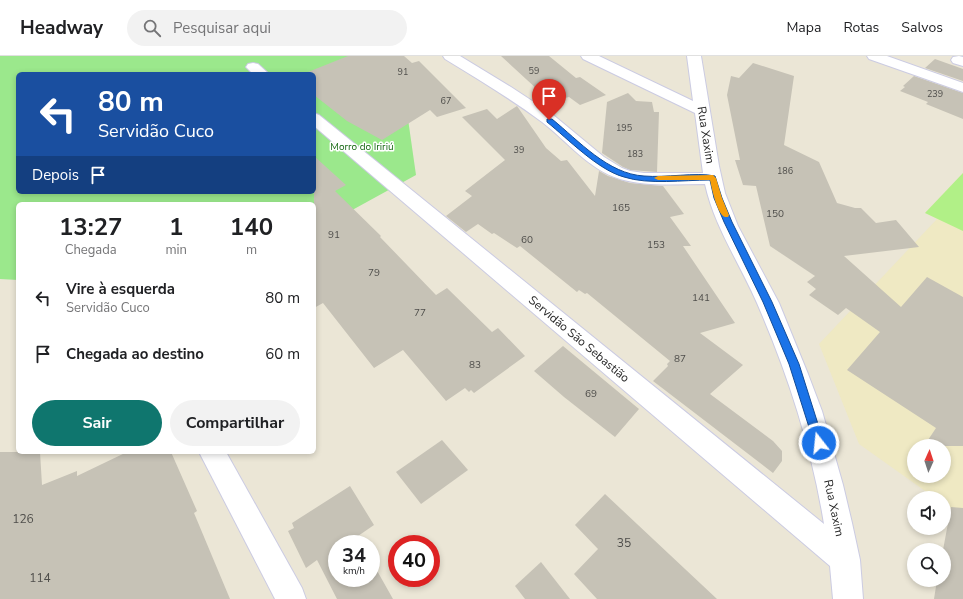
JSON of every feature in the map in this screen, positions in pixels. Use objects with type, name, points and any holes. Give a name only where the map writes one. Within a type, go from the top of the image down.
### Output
[{"type":"street","points":[[450,56],[539,113],[560,128],[608,168],[625,176],[644,178],[713,178]]},
{"type":"street","points":[[588,56],[702,111]]},
{"type":"street","name":"Rua Xaxim","points":[[694,56],[713,178],[718,198],[767,302],[794,364],[815,428],[835,503],[845,560],[848,599]]},
{"type":"street","points":[[874,56],[963,88]]},
{"type":"street","name":"Servidão São Sebastião","points":[[316,120],[845,560]]},
{"type":"street","points":[[213,454],[291,599]]},
{"type":"shaded area","points":[[963,173],[963,518],[951,509],[951,491],[925,491],[914,483],[951,483],[951,439],[907,439],[907,478],[859,444],[819,344],[937,219],[925,213]]},
{"type":"green space","name":"Morro do Iririú","points":[[0,56],[399,56],[416,175],[316,230],[316,202],[16,202],[16,280],[0,279]]},
{"type":"green space","points":[[963,173],[963,231],[925,213]]},
{"type":"building","points":[[348,56],[404,56],[412,63],[419,61],[466,108],[437,117],[430,110],[382,140],[347,121],[316,97],[316,72],[308,72]]},
{"type":"building","points":[[501,56],[549,56],[576,78],[580,77],[606,95],[580,105],[569,97],[559,98],[551,102]]},
{"type":"building","points":[[935,59],[963,69],[963,81],[925,68]]},
{"type":"building","points":[[753,63],[794,76],[784,145],[819,162],[837,203],[855,208],[861,208],[876,223],[896,220],[919,247],[844,256],[901,307],[927,277],[963,297],[963,446],[951,446],[951,439],[929,439],[936,428],[847,370],[880,332],[846,308],[838,315],[809,295],[816,289],[807,282],[815,276],[770,246],[756,186],[743,185],[735,160],[740,160],[727,95],[731,76],[739,78]]},
{"type":"building","points":[[914,76],[963,93],[963,119],[926,104],[928,102],[900,91],[905,87],[903,86]]},
{"type":"building","points":[[628,93],[636,101],[652,102],[654,112],[659,112],[657,172],[630,170],[602,153],[607,102]]},
{"type":"building","points":[[517,106],[546,148],[561,161],[567,160],[595,196],[599,171],[608,176],[630,183],[663,186],[684,214],[670,217],[691,246],[683,246],[735,323],[700,333],[743,365],[710,394],[773,441],[782,451],[782,461],[773,473],[653,381],[668,366],[667,364],[670,361],[587,293],[585,294],[579,290],[577,292],[520,246],[517,248],[478,224],[466,232],[446,216],[472,196],[465,191],[505,160],[462,117],[487,109],[497,119]]},
{"type":"building","points":[[316,158],[346,185],[335,191],[381,236],[380,237],[436,295],[447,288],[492,332],[498,328],[525,356],[474,393],[471,390],[469,392],[465,388],[446,401],[403,350],[374,368],[323,303],[316,307],[316,202],[314,202],[314,194],[316,194]]},
{"type":"building","points":[[563,346],[639,409],[615,437],[564,397],[534,371]]},
{"type":"building","points":[[442,440],[468,470],[421,504],[396,472]]},
{"type":"building","points":[[0,452],[16,452],[16,454],[40,454],[42,485],[77,471],[77,476],[123,454],[172,454],[197,511],[194,513],[230,599],[0,599]]},
{"type":"building","points":[[350,486],[374,525],[359,535],[328,535],[328,581],[317,560],[306,568],[288,531],[294,528],[292,523]]},
{"type":"building","points":[[605,494],[717,599],[597,599],[574,574],[598,549],[575,525]]},
{"type":"building","points":[[951,507],[963,508],[963,599],[934,599],[936,587],[951,587],[951,543],[944,543],[946,535],[951,535]]},
{"type":"building","points":[[541,562],[570,599],[525,599],[515,586]]},
{"type":"building","points":[[380,576],[393,599],[337,599],[331,587],[380,587]]},
{"type":"slow traffic","points":[[658,178],[713,178],[718,198],[725,215]]},
{"type":"route","points":[[549,120],[608,168],[625,176],[644,178],[713,178],[718,198],[728,222],[767,302],[794,364],[819,443]]}]
